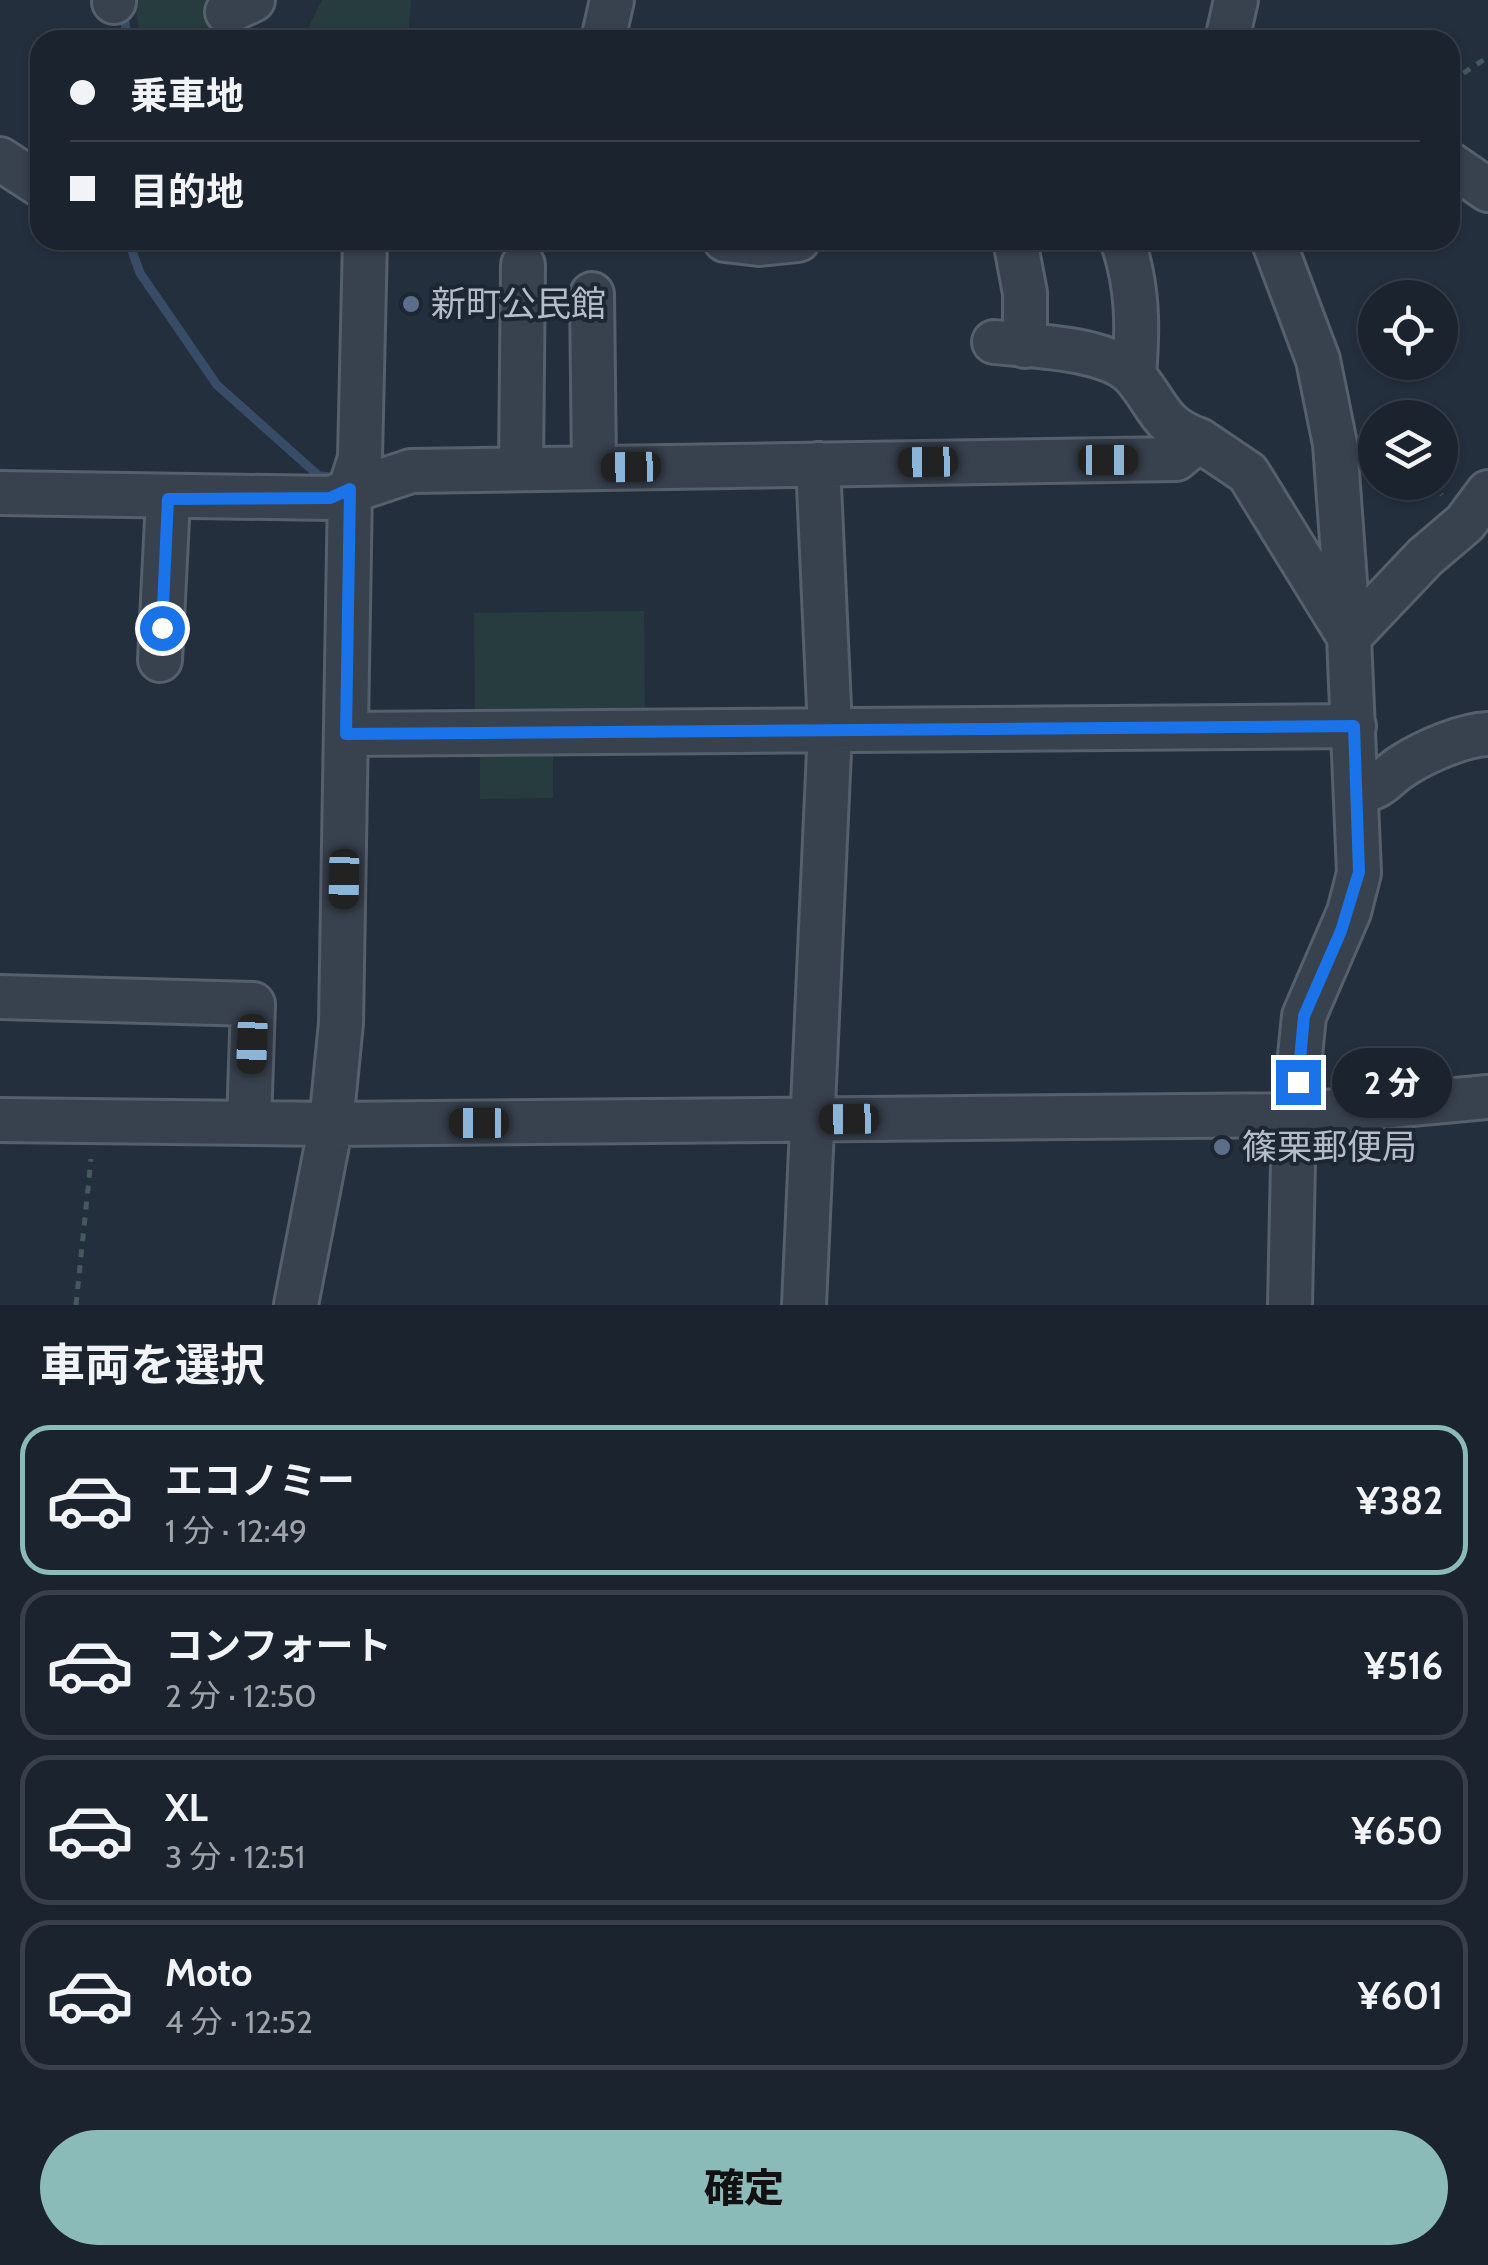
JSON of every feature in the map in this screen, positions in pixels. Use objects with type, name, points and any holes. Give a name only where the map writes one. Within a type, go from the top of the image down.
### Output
[{"type":"street","points":[[605,30],[612,0]]},
{"type":"street","points":[[0,160],[30,179]]},
{"type":"street","points":[[1460,171],[1488,190]]},
{"type":"street","points":[[296,1305],[331,1124],[341,1023],[350,489],[360,458],[365,250]]},
{"type":"street","points":[[1017,250],[1025,293],[1010,344],[1082,352],[1110,361],[1134,375],[1152,407],[1179,433],[1198,440],[1248,472],[1350,637]]},
{"type":"street","points":[[1125,250],[1133,273],[1138,327],[1134,375]]},
{"type":"street","points":[[1277,250],[1318,360],[1335,444],[1350,637],[1359,872],[1344,924],[1304,1016],[1294,1115],[1290,1305]]},
{"type":"street","points":[[521,467],[523,265]]},
{"type":"street","points":[[592,294],[594,467]]},
{"type":"street","points":[[0,493],[168,499],[330,498],[411,471],[1176,459],[1198,440]]},
{"type":"street","points":[[804,1305],[830,729],[818,464]]},
{"type":"street","points":[[1350,637],[1425,557],[1465,523],[1488,492]]},
{"type":"street","points":[[160,660],[168,499]]},
{"type":"street","points":[[346,734],[1354,726]]},
{"type":"street","points":[[1357,792],[1379,788],[1403,765],[1474,735],[1488,734]]},
{"type":"street","points":[[0,997],[253,1004],[249,1123]]},
{"type":"street","points":[[0,1120],[331,1124],[1294,1115],[1488,1098]]},
{"type":"path","points":[[1460,75],[1488,57]]},
{"type":"path","points":[[76,1305],[95,1122]]},
{"type":"green space","points":[[133,0],[212,0],[210,30],[140,30]]},
{"type":"green space","points":[[322,0],[411,0],[409,30],[307,30]]},
{"type":"green space","points":[[644,611],[645,722],[475,724],[474,613]]},
{"type":"green space","points":[[553,754],[553,798],[480,799],[480,755]]},
{"type":"waterway","points":[[124,13],[126,30]]},
{"type":"waterway","points":[[132,250],[140,273],[217,385],[319,476],[333,477]]},
{"type":"place","name":"新町公民館","points":[[411,304]]},
{"type":"place","name":"篠栗郵便局","points":[[1222,1147]]},
{"type":"route","points":[[162,628],[168,499],[330,498],[350,489],[346,734],[1354,726],[1359,872],[1341,931],[1304,1016],[1298,1082]]}]
